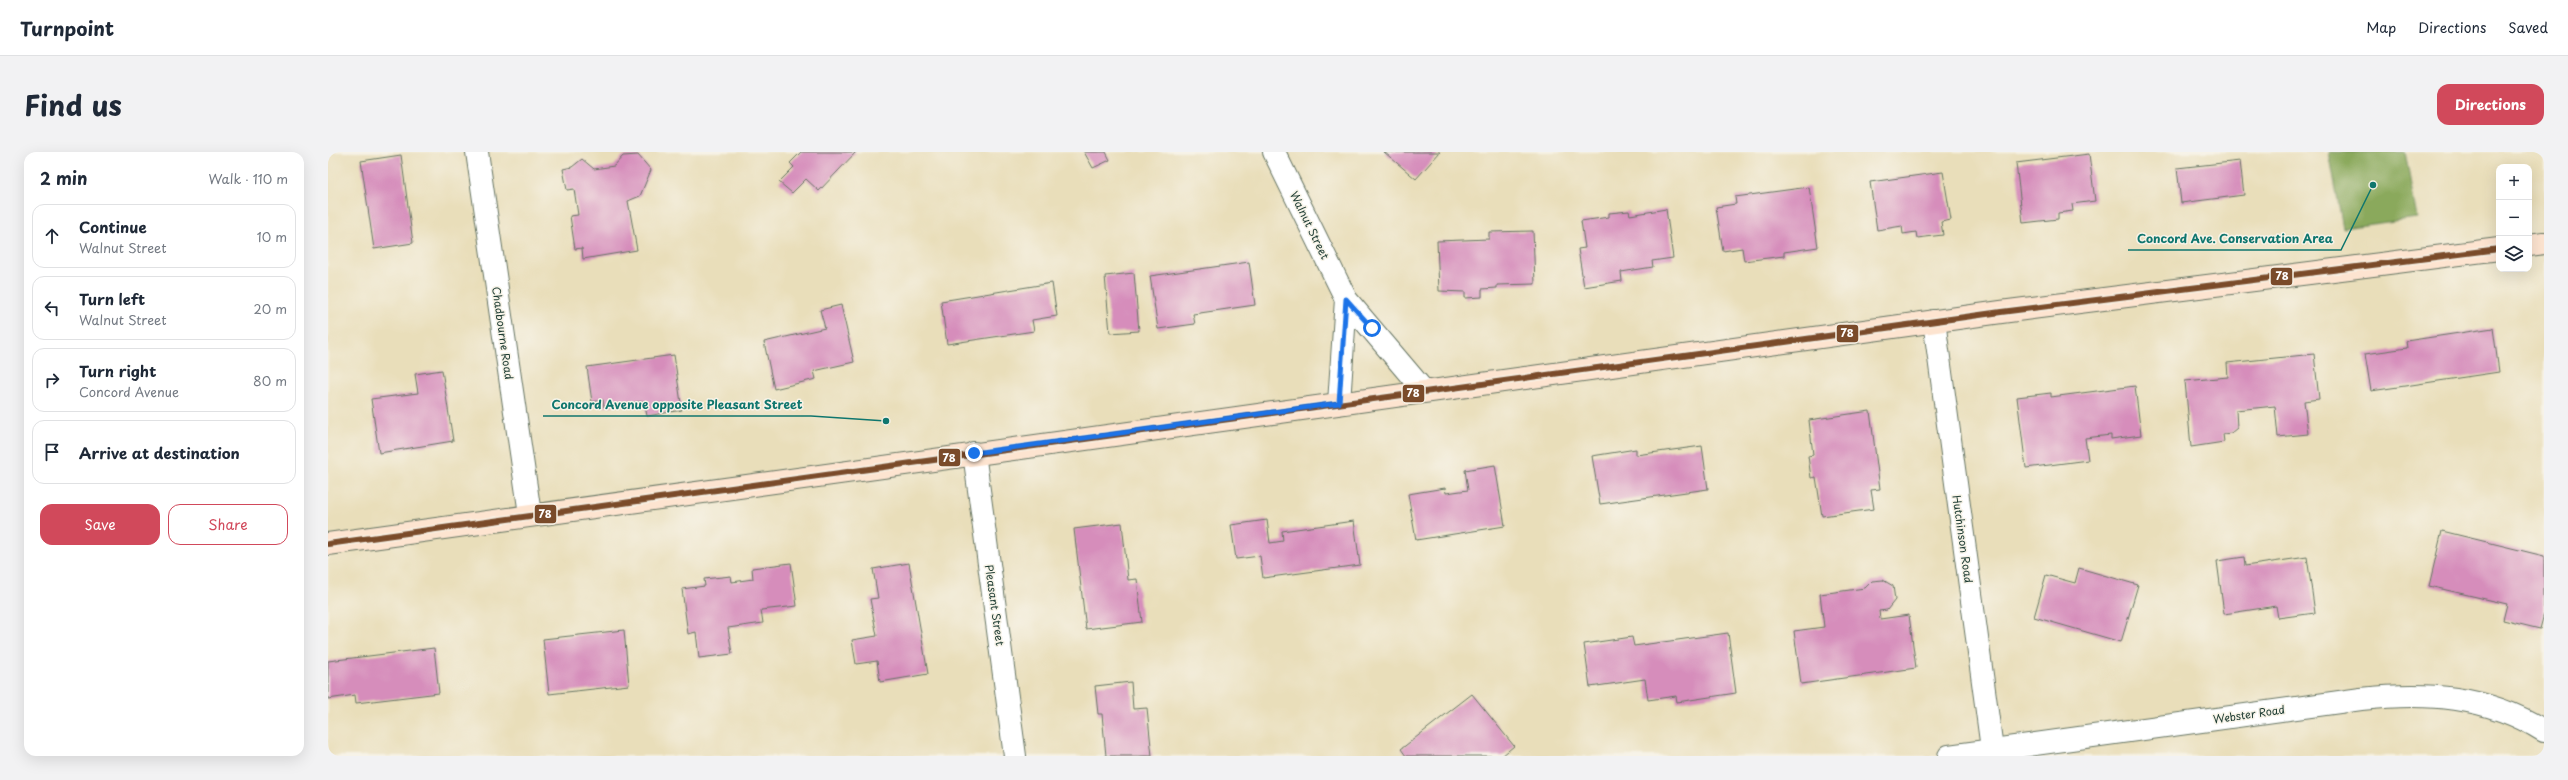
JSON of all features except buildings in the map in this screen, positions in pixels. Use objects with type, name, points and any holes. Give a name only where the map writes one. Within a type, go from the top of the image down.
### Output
[{"type":"main road","points":[[2532,245],[2544,243]]},
{"type":"main road","points":[[328,544],[530,514],[1934,321],[2496,249]]},
{"type":"street","name":"Chadbourne Road","points":[[477,152],[530,514]]},
{"type":"street","name":"Walnut Street","points":[[1274,152],[1346,299],[1424,391]]},
{"type":"street","name":"Walnut Street","points":[[1339,403],[1346,299]]},
{"type":"street","name":"Hutchinson Road","points":[[1934,321],[1992,753]]},
{"type":"street","name":"Pleasant Street","points":[[974,453],[1015,756]]},
{"type":"street","name":"Webster Road","points":[[1949,756],[1992,753],[2361,699],[2415,694],[2475,701],[2513,714],[2544,731]]},
{"type":"green space","points":[[2329,152],[2405,152],[2417,218],[2343,228]]},
{"type":"transit line","name":"78","points":[[328,544],[2001,312],[2496,249]]},
{"type":"place","name":"Concord Ave. Conservation Area","points":[[2373,185]]},
{"type":"place","name":"Concord Avenue opposite Pleasant Street","points":[[886,421]]},
{"type":"route","points":[[974,453],[1339,403],[1346,299],[1372,328]]}]
